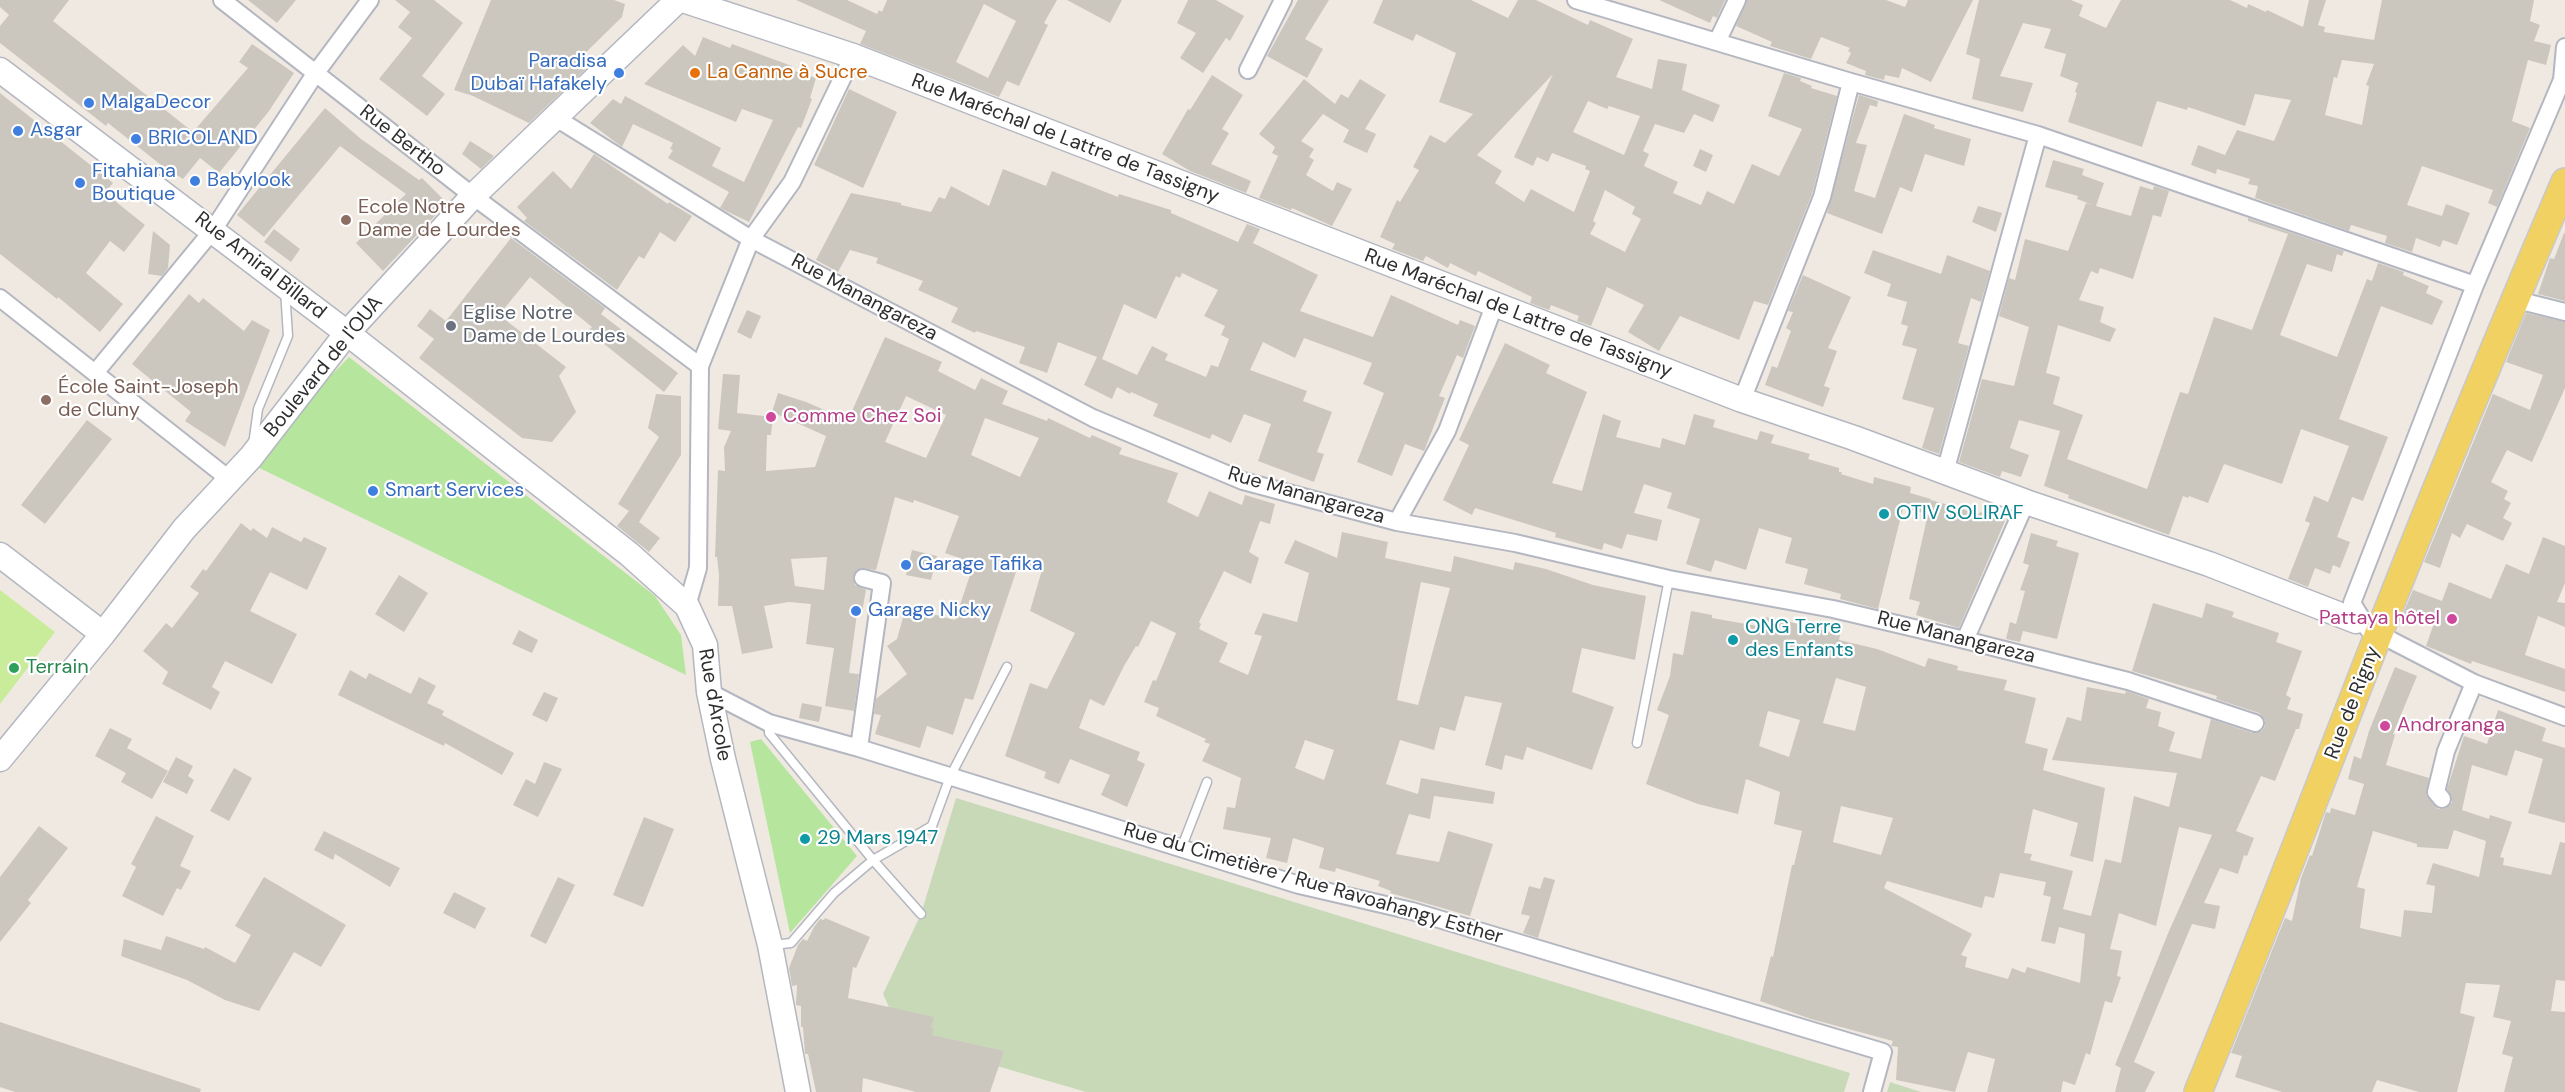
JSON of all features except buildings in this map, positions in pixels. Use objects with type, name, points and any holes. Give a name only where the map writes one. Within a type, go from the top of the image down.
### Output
[{"type":"main road","name":"Rue de Rigny","points":[[2198,1092],[2306,827],[2368,628],[2565,182]]},
{"type":"street","name":"Rue Bertho","points":[[222,0],[473,196],[700,366]]},
{"type":"street","points":[[95,373],[213,230],[315,74],[370,0]]},
{"type":"street","name":"Boulevard de l'OUA","points":[[0,759],[103,634],[184,529],[251,457],[347,333],[473,196],[678,0]]},
{"type":"street","name":"Rue Maréchal de Lattre de Tassigny","points":[[683,0],[853,56],[1494,306],[1742,400],[1854,438],[2026,502],[2209,564],[2368,628]]},
{"type":"street","points":[[1248,70],[1283,0]]},
{"type":"street","points":[[1576,0],[2038,135],[2475,285]]},
{"type":"street","points":[[1717,42],[1737,0]]},
{"type":"street","points":[[2565,47],[2562,80],[2475,285],[2352,603],[2368,628],[2474,683],[2565,717]]},
{"type":"street","points":[[687,606],[698,568],[700,366],[751,238],[792,182],[853,56]]},
{"type":"street","name":"Rue Amiral Billard","points":[[0,70],[347,333]]},
{"type":"street","points":[[1742,400],[1822,197],[1851,82]]},
{"type":"street","name":"Rue Manangareza","points":[[556,118],[751,238],[1093,418],[1243,481],[1397,522],[1515,543],[1669,579],[1843,611],[1965,640],[2128,681],[2255,723]]},
{"type":"street","points":[[1945,472],[2038,135]]},
{"type":"street","points":[[0,298],[230,479]]},
{"type":"street","points":[[2513,299],[2565,312]]},
{"type":"street","points":[[1397,522],[1447,431],[1494,306]]},
{"type":"street","name":"Rue d'Arcole","points":[[347,333],[629,554],[687,606],[705,645],[710,692],[723,759],[770,945],[798,1092]]},
{"type":"street","points":[[1965,640],[2026,502]]},
{"type":"street","points":[[0,555],[103,634]]},
{"type":"street","points":[[859,748],[882,583],[863,579]]},
{"type":"street","points":[[2442,799],[2436,792],[2446,751],[2474,683]]},
{"type":"street","name":"Rue du Cimetière / Rue Ravoahangy Esther","points":[[710,692],[770,723],[859,748],[1299,885],[1423,914],[1883,1052],[1872,1092]]},
{"type":"lane","points":[[251,457],[258,410],[288,336],[284,287]]},
{"type":"lane","points":[[1637,743],[1669,579]]},
{"type":"lane","points":[[770,945],[791,943],[834,893],[873,860],[932,826],[950,777],[1007,667]]},
{"type":"lane","points":[[770,723],[769,733],[873,860],[921,914]]},
{"type":"lane","points":[[1181,849],[1207,782]]},
{"type":"green space","points":[[349,357],[655,596],[681,635],[686,675],[247,462]]},
{"type":"green space","name":"Terrain","points":[[0,590],[55,632],[0,704]]},
{"type":"green space","points":[[761,739],[857,856],[790,933],[750,742]]},
{"type":"green space","points":[[956,798],[1850,1073],[1844,1092],[1086,1092],[932,1047],[893,1016],[883,994],[921,914]]},
{"type":"green space","points":[[1890,1082],[1921,1092],[1887,1092]]},
{"type":"place","name":"Paradisa Dubaï Hafakely","points":[[619,73]]},
{"type":"place","name":"La Canne à Sucre","points":[[695,73]]},
{"type":"place","name":"MalgaDecor","points":[[89,103]]},
{"type":"place","name":"Asgar","points":[[18,131]]},
{"type":"place","name":"BRICOLAND","points":[[136,139]]},
{"type":"place","name":"Babylook","points":[[195,181]]},
{"type":"place","name":"Fitahiana Boutique","points":[[80,183]]},
{"type":"place","name":"Ecole Notre Dame de Lourdes","points":[[346,220]]},
{"type":"place","name":"Eglise Notre Dame de Lourdes","points":[[451,326]]},
{"type":"place","name":"École Saint-Joseph de Cluny","points":[[46,400]]},
{"type":"place","name":"Comme Chez Soi","points":[[771,417]]},
{"type":"place","name":"Smart Services","points":[[373,491]]},
{"type":"place","name":"OTIV SOLIRAF","points":[[1884,514]]},
{"type":"place","name":"Garage Tafika","points":[[906,565]]},
{"type":"place","name":"Garage Nicky","points":[[856,611]]},
{"type":"place","name":"Pattaya hôtel","points":[[2452,619]]},
{"type":"place","name":"ONG Terre des Enfants","points":[[1733,640]]},
{"type":"place","name":"Terrain","points":[[14,668]]},
{"type":"place","name":"Androranga","points":[[2385,726]]},
{"type":"place","name":"29 Mars 1947","points":[[805,839]]}]
